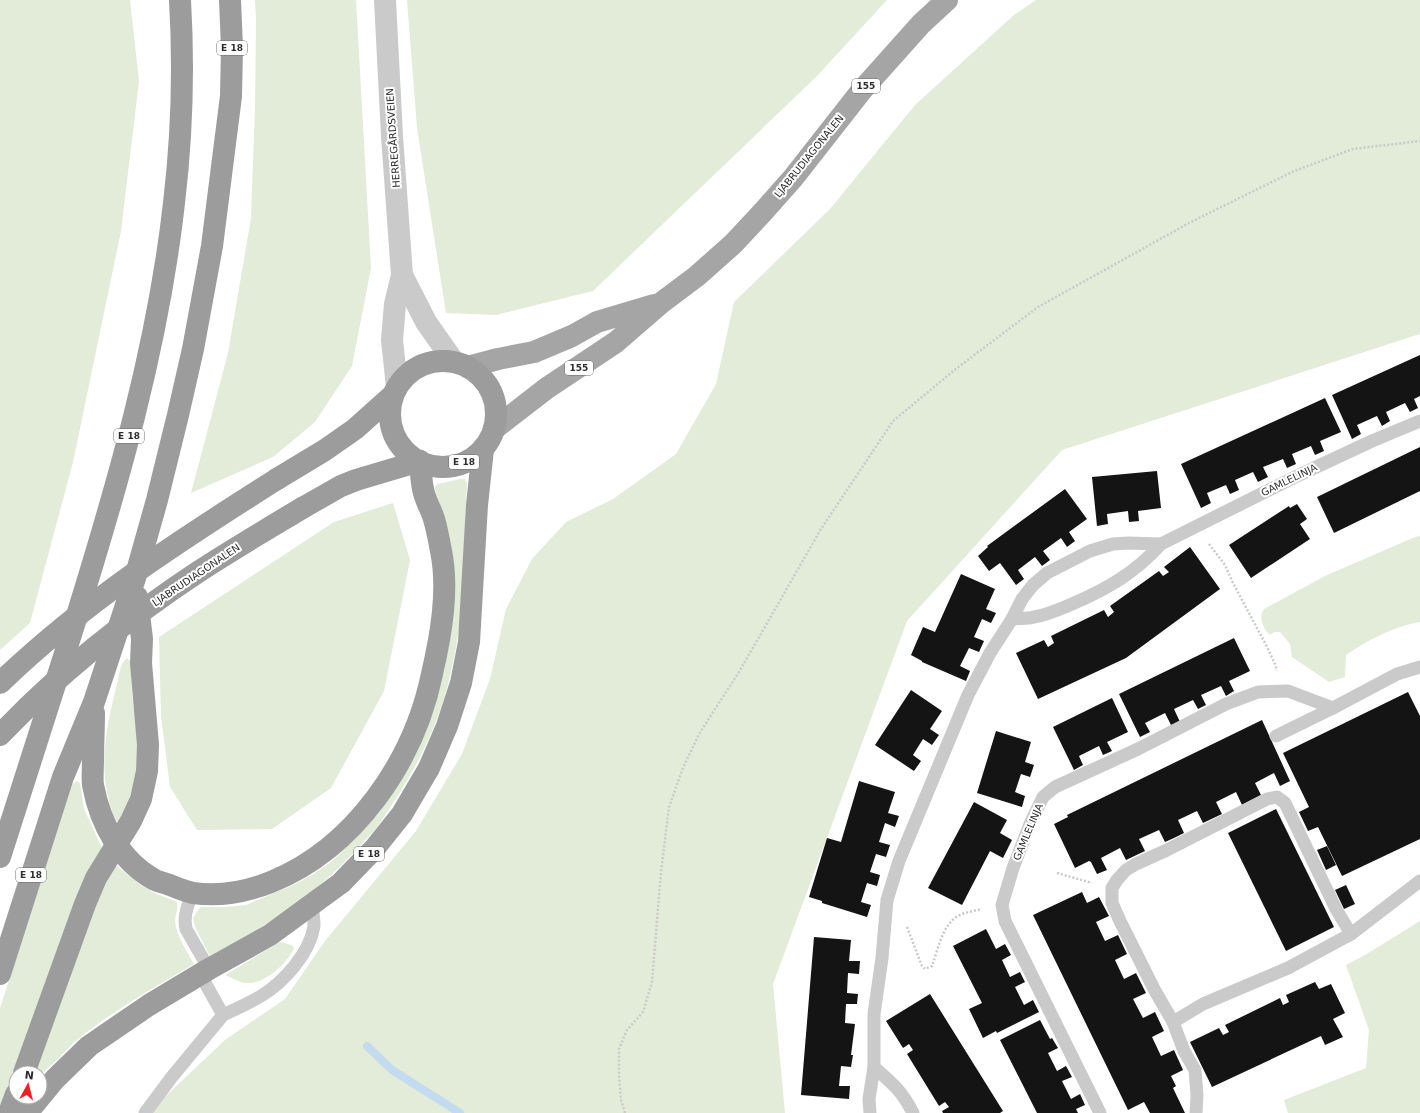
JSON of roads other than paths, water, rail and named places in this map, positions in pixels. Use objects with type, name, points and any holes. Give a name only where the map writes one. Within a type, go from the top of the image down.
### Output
[{"type":"highway","name":"E 18","points":[[0,857],[103,531],[138,404],[152,339],[170,240],[179,159],[182,70],[180,0]]},
{"type":"highway","name":"E 18","points":[[0,974],[63,777],[94,702],[135,578],[157,500],[184,388],[193,349],[212,246],[231,96],[232,48],[230,0]]},
{"type":"highway","points":[[0,683],[62,629],[137,570],[179,541],[325,450],[355,429],[395,391],[406,376],[416,368],[428,363],[441,361],[461,364]]},
{"type":"highway","name":"E 18","points":[[395,391],[390,410],[391,426],[397,440],[407,453],[420,461],[436,466],[454,466],[470,460],[483,449],[489,440],[494,429],[496,405],[492,393],[486,383],[478,374],[461,364]]},
{"type":"highway","name":"E 18","points":[[27,1113],[55,1079],[89,1046],[149,1005],[270,935],[341,883],[374,849],[402,814],[429,768],[448,726],[461,682],[469,642],[477,505],[483,449]]},
{"type":"highway","name":"E 18","points":[[94,702],[93,782],[101,813],[116,845],[133,864],[155,880],[192,893],[220,894],[259,887],[288,874],[313,859],[347,832],[373,802],[403,755],[420,715],[432,675],[442,614],[443,594],[441,553],[434,518],[423,490],[420,461]]},
{"type":"highway","name":"LJABRUDIAGONALEN","points":[[0,735],[52,684],[135,617],[198,572],[341,486],[420,461]]},
{"type":"highway","name":"E 18","points":[[27,1065],[85,904],[96,878],[131,821],[141,799],[147,771],[148,745],[141,662],[142,639],[135,578]]},
{"type":"main road","name":"LJABRUDIAGONALEN","points":[[494,429],[547,388],[616,342],[661,303],[697,276],[732,244],[793,178],[862,90],[921,24],[947,0]]},
{"type":"main road","name":"LJABRUDIAGONALEN","points":[[461,364],[534,352],[572,336],[596,322],[661,303]]},
{"type":"street","name":"HERREGÅRDSVEIEN","points":[[385,0],[392,136],[402,275],[395,304],[392,340],[395,391]]},
{"type":"street","name":"HERREGÅRDSVEIEN","points":[[402,275],[426,322],[461,364]]},
{"type":"lane","name":"GAMLELINJA","points":[[1012,619],[1033,617],[1059,609],[1109,587],[1150,557],[1161,544],[1296,476],[1420,420]]},
{"type":"lane","points":[[870,1113],[869,1099],[874,1067],[874,1014],[882,958],[887,900],[899,861],[968,695],[990,653],[1012,619],[1022,599],[1032,585],[1046,573],[1090,551],[1113,544],[1128,542],[1161,544]]},
{"type":"lane","points":[[1276,736],[1397,674],[1420,667]]},
{"type":"lane","name":"GAMLELINJA","points":[[1100,1113],[1005,921],[1002,905],[1013,868],[1030,824],[1043,797],[1055,787],[1138,749],[1226,704],[1258,692],[1288,691],[1333,708]]},
{"type":"lane","points":[[1196,1113],[1197,1095],[1195,1070],[1184,1051],[1173,1022],[1151,983],[1117,915],[1111,898],[1112,888],[1117,880],[1126,870],[1136,864],[1267,799],[1277,797],[1285,803],[1336,908],[1351,934]]},
{"type":"lane","points":[[1173,1022],[1203,1004],[1288,968],[1351,934],[1420,882]]},
{"type":"lane","points":[[192,893],[184,922],[223,1015]]},
{"type":"lane","points":[[145,1113],[171,1078],[223,1015],[262,995],[284,978],[301,958],[310,941],[314,927],[312,905]]},
{"type":"lane","points":[[874,1067],[897,1088],[906,1100],[912,1113]]},
{"type":"waterway","points":[[367,1046],[392,1070],[460,1113]]}]
